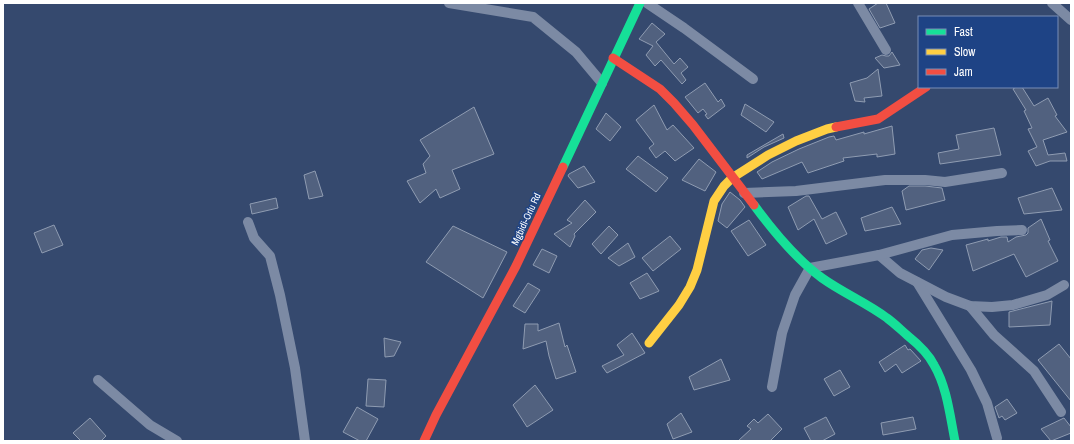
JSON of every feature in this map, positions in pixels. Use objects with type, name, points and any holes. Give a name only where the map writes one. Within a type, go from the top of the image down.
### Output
[{"type":"street","points":[[449,3],[533,17],[576,52],[602,83]]},
{"type":"street","name":"Mgbidi-Orlu Rd","points":[[424,441],[436,415],[516,266],[640,3]]},
{"type":"street","points":[[647,3],[684,28],[753,79]]},
{"type":"street","points":[[858,3],[886,50]]},
{"type":"street","points":[[1052,3],[1071,20]]},
{"type":"street","points":[[614,58],[660,89],[674,103],[772,229],[810,268],[822,278],[887,318],[927,354],[935,366],[945,391],[955,441]]},
{"type":"street","points":[[649,344],[679,305],[690,287],[697,270],[714,201],[724,186],[732,178],[768,155],[796,141],[827,129],[878,119],[925,88]]},
{"type":"street","points":[[744,193],[796,191],[885,180],[925,180],[945,182],[1002,173]]},
{"type":"street","points":[[248,222],[254,238],[270,256],[280,295],[295,368],[305,441]]},
{"type":"street","points":[[810,268],[879,255],[952,236],[1022,230]]},
{"type":"street","points":[[879,255],[900,273],[946,297],[970,306],[992,307],[1013,305],[1047,295],[1064,285]]},
{"type":"street","points":[[772,387],[782,333],[795,295],[810,268]]},
{"type":"street","points":[[917,282],[971,370],[987,403],[997,438]]},
{"type":"street","points":[[970,306],[994,335],[1034,371],[1061,412]]},
{"type":"street","points":[[98,380],[150,425],[177,441]]},
{"type":"building","points":[[878,3],[886,3],[895,23],[880,28],[869,9]]},
{"type":"building","points":[[652,23],[665,34],[656,42],[674,64],[680,58],[688,67],[681,73],[686,80],[682,84],[661,60],[655,66],[646,55],[653,46],[639,39]]},
{"type":"building","points":[[892,52],[900,65],[884,68],[875,58],[882,55],[889,56]]},
{"type":"building","points":[[878,69],[882,96],[864,98],[865,102],[855,101],[850,83],[867,78]]},
{"type":"building","points":[[705,83],[718,102],[721,99],[725,106],[708,119],[705,115],[707,114],[703,109],[698,113],[685,97]]},
{"type":"building","points":[[1023,88],[1034,106],[1048,98],[1057,115],[1055,116],[1067,132],[1043,140],[1048,155],[1065,153],[1067,161],[1050,161],[1036,166],[1028,151],[1037,147],[1028,129],[1032,128],[1024,111],[1026,110],[1013,89]]},
{"type":"building","points":[[745,104],[774,122],[766,132],[741,115]]},
{"type":"building","points":[[654,105],[667,130],[673,125],[694,148],[675,161],[665,151],[656,158],[649,148],[654,144],[636,120]]},
{"type":"building","points":[[474,107],[494,154],[452,170],[460,189],[440,198],[436,189],[420,203],[407,181],[426,173],[423,164],[430,156],[420,140]]},
{"type":"building","points":[[606,113],[621,127],[610,141],[596,129]]},
{"type":"building","points":[[892,126],[895,154],[877,157],[877,154],[843,158],[844,161],[808,173],[802,162],[762,179],[757,172],[772,162],[829,137],[834,136],[836,140]]},
{"type":"building","points":[[994,128],[1001,155],[940,164],[938,153],[959,149],[956,135]]},
{"type":"building","points":[[783,134],[784,138],[764,147],[747,158],[747,155]]},
{"type":"building","points":[[638,156],[668,178],[656,192],[626,169]]},
{"type":"building","points":[[699,159],[716,172],[705,191],[682,180]]},
{"type":"building","points":[[584,166],[595,182],[578,188],[568,176]]},
{"type":"building","points":[[315,171],[323,196],[309,199],[304,175]]},
{"type":"building","points":[[909,186],[942,188],[945,200],[906,210],[902,191]]},
{"type":"building","points":[[1052,188],[1062,210],[1024,214],[1018,198]]},
{"type":"building","points":[[730,192],[740,200],[745,207],[727,228],[718,221],[722,204]]},
{"type":"building","points":[[806,196],[809,196],[822,219],[836,212],[847,234],[826,244],[814,219],[798,230],[788,207]]},
{"type":"building","points":[[276,198],[278,208],[252,214],[250,204]]},
{"type":"building","points":[[585,200],[596,212],[574,234],[575,236],[570,247],[554,234],[572,223],[567,220]]},
{"type":"building","points":[[892,207],[901,224],[865,231],[861,218]]},
{"type":"building","points":[[1041,219],[1050,240],[1048,241],[1058,261],[1026,277],[1014,254],[973,271],[966,245],[1001,237],[1007,237],[1008,242],[1016,237],[1026,235],[1028,233],[1028,228]]},
{"type":"building","points":[[749,220],[766,245],[748,256],[731,231]]},
{"type":"building","points":[[54,225],[63,245],[42,253],[34,233]]},
{"type":"building","points":[[453,226],[507,252],[483,298],[426,262]]},
{"type":"building","points":[[609,226],[618,235],[601,254],[592,244]]},
{"type":"building","points":[[670,236],[681,249],[653,271],[642,258]]},
{"type":"building","points":[[628,243],[635,257],[619,266],[608,258]]},
{"type":"building","points":[[931,248],[943,250],[929,270],[915,259],[922,250]]},
{"type":"building","points":[[542,249],[557,256],[549,273],[533,265]]},
{"type":"building","points":[[647,273],[659,291],[640,299],[630,283]]},
{"type":"building","points":[[528,283],[540,290],[525,313],[513,306]]},
{"type":"building","points":[[1052,301],[1050,325],[1009,327],[1009,312]]},
{"type":"building","points":[[559,323],[565,347],[567,345],[576,372],[556,379],[546,341],[523,349],[525,324],[538,324],[538,331]]},
{"type":"building","points":[[632,333],[645,353],[607,373],[602,366],[624,355],[617,345]]},
{"type":"building","points":[[384,338],[401,342],[394,356],[385,357]]},
{"type":"building","points":[[1059,344],[1071,359],[1071,401],[1038,360]]},
{"type":"building","points":[[905,345],[908,350],[910,349],[921,361],[902,373],[896,364],[885,372],[879,362]]},
{"type":"building","points":[[721,359],[730,380],[694,390],[689,377]]},
{"type":"building","points":[[840,370],[850,387],[834,396],[824,379]]},
{"type":"building","points":[[368,379],[386,380],[384,407],[366,406]]},
{"type":"building","points":[[535,385],[553,410],[527,427],[513,405]]},
{"type":"building","points":[[1007,399],[1017,413],[1005,420],[1002,416],[999,418],[995,407]]},
{"type":"building","points":[[357,407],[378,419],[366,441],[360,441],[343,432]]},
{"type":"building","points":[[681,413],[692,432],[673,439],[667,424]]},
{"type":"building","points":[[768,414],[782,429],[770,441],[738,441],[751,429],[747,426],[754,419],[758,423]]},
{"type":"building","points":[[826,417],[835,434],[822,441],[811,441],[804,428]]},
{"type":"building","points":[[913,417],[916,429],[883,435],[881,423]]},
{"type":"building","points":[[90,418],[106,436],[101,441],[81,441],[73,433]]},
{"type":"building","points":[[1064,418],[1071,427],[1071,433],[1051,441],[1041,429]]},
{"type":"traffic: fast","points":[[563,167],[640,3]]},
{"type":"traffic: fast","points":[[754,205],[785,244],[812,270],[822,278],[887,318],[926,353],[932,361],[942,383],[948,402],[955,441]]},
{"type":"traffic: slow","points":[[649,343],[679,305],[690,287],[697,270],[714,201],[724,186],[732,178],[768,155],[796,141],[836,127]]},
{"type":"traffic: jam","points":[[613,58],[660,89],[674,103],[693,125],[754,205]]},
{"type":"traffic: jam","points":[[836,127],[878,119],[924,88]]},
{"type":"traffic: jam","points":[[424,441],[436,415],[516,266],[563,167]]}]
